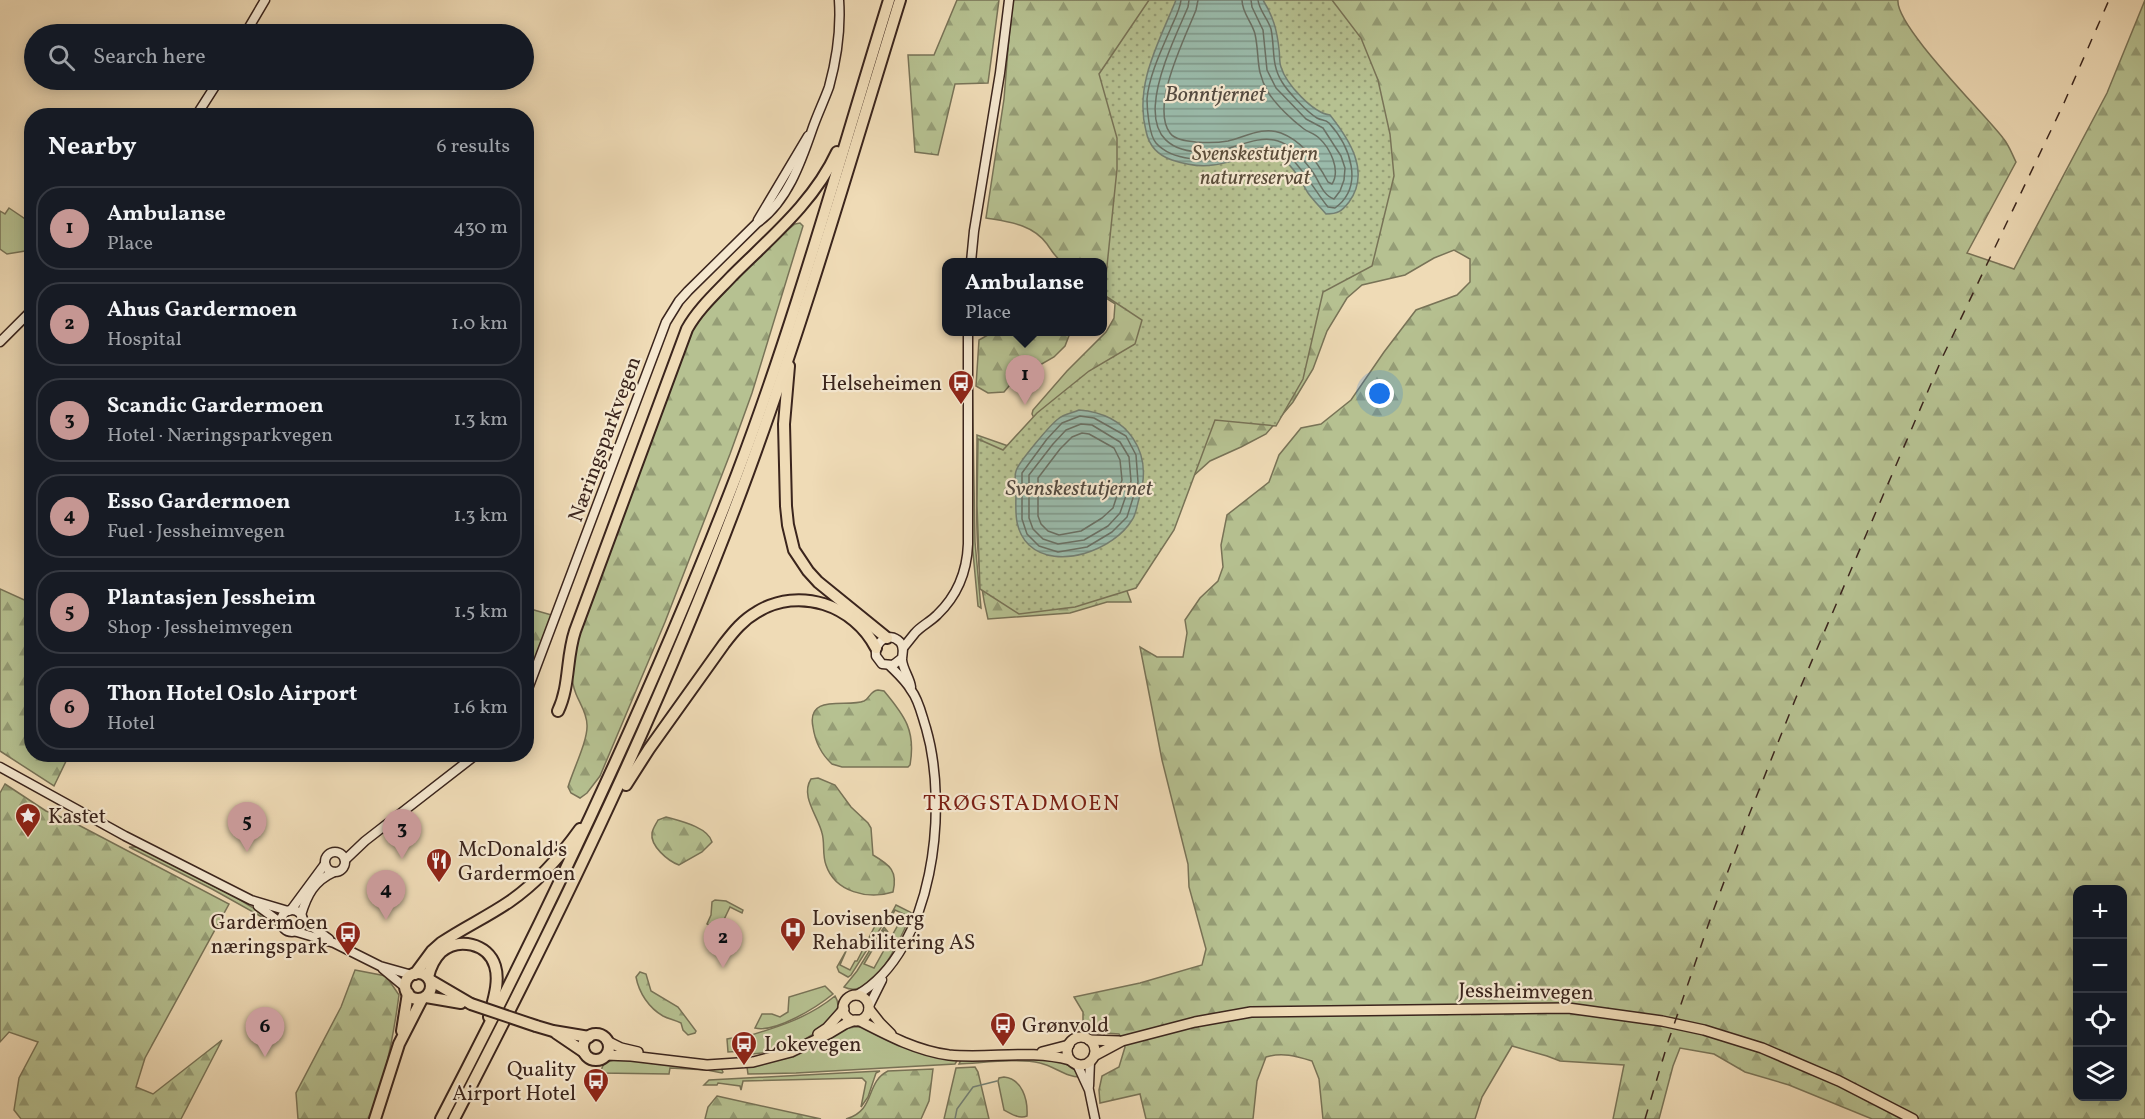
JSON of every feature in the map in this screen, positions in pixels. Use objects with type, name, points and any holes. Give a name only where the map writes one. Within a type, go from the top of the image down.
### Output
[{"type":"highway","points":[[441,1119],[529,947],[597,805],[686,602],[737,472],[794,307],[889,0]]},
{"type":"highway","points":[[454,1119],[609,809],[700,596],[747,477],[789,356],[900,0]]},
{"type":"highway","points":[[558,711],[564,695],[567,663],[575,631],[687,329],[705,304],[786,223],[819,184],[853,116]]},
{"type":"highway","points":[[789,356],[790,376],[784,424],[786,506],[794,550],[807,571],[818,582],[891,638]]},
{"type":"highway","points":[[609,809],[724,644],[737,628],[756,612],[774,604],[789,601],[807,600],[823,604],[855,620],[876,648]]},
{"type":"highway","points":[[375,1119],[399,1044],[407,981],[441,943],[509,902],[548,869],[597,805]]},
{"type":"highway","points":[[399,1044],[431,987],[429,979],[436,958],[451,946],[462,944],[475,945],[488,953],[494,962],[497,980],[484,1035]]},
{"type":"highway","points":[[413,974],[429,979],[471,1004]]},
{"type":"highway","points":[[406,990],[414,998],[471,1004],[553,1031],[589,1037],[597,1035],[607,1041],[609,1048],[606,1055],[593,1060],[553,1031]]},
{"type":"highway","points":[[584,1052],[584,1044],[589,1037]]},
{"type":"main road","points":[[251,24],[265,0]]},
{"type":"main road","name":"Næringsparkvegen","points":[[534,673],[666,322],[683,296],[766,216],[787,187],[806,152],[829,87],[834,65],[840,24],[839,0]]},
{"type":"main road","points":[[971,258],[1009,0]]},
{"type":"main road","points":[[201,108],[213,90]]},
{"type":"main road","points":[[0,342],[24,318]]},
{"type":"main road","points":[[903,648],[952,597],[961,581],[967,557],[968,336]]},
{"type":"main road","points":[[911,689],[890,666],[878,661],[876,648],[880,641],[915,633]]},
{"type":"main road","points":[[606,1055],[707,1065],[753,1062],[791,1052],[867,1015],[884,974],[903,943],[918,910],[930,871],[936,830],[937,792],[933,758],[923,717],[911,689],[902,658],[903,648],[900,642],[891,638]]},
{"type":"main road","points":[[890,666],[898,663],[902,658]]},
{"type":"main road","points":[[297,932],[301,928],[309,892],[320,880],[342,869],[345,860],[365,841],[467,762]]},
{"type":"main road","points":[[0,767],[125,836],[251,900],[302,917],[334,943]]},
{"type":"main road","points":[[334,872],[325,864],[328,854],[365,841]]},
{"type":"main road","points":[[339,852],[345,860]]},
{"type":"main road","points":[[281,924],[282,917],[325,864]]},
{"type":"main road","points":[[251,900],[281,924],[285,930],[334,943],[380,966],[413,974]]},
{"type":"main road","points":[[380,966],[406,990]]},
{"type":"main road","points":[[607,1041],[621,1048],[670,1058],[703,1060],[773,1054],[827,1028],[844,1008],[847,999],[857,995],[884,974]]},
{"type":"main road","points":[[857,995],[866,1000],[880,1023],[898,1039]]},
{"type":"main road","points":[[844,1008],[846,1015],[918,1048],[950,1055],[1041,1053],[1069,1045],[1078,1038],[1089,1040],[1094,1047],[1089,1090],[1095,1119]]},
{"type":"main road","name":"Jessheimvegen","points":[[1089,1040],[1122,1041],[1195,1022],[1251,1012],[1568,1008],[1680,1025],[1762,1048],[1839,1081],[1913,1119]]},
{"type":"main road","name":"Jessheimvegen","points":[[1092,1059],[1122,1041]]},
{"type":"main road","points":[[1069,1045],[1067,1053],[1089,1090]]},
{"type":"main road","points":[[1041,1053],[1084,1065],[1092,1059]]},
{"type":"green space","points":[[957,0],[999,0],[988,83],[955,84],[938,155],[915,152],[908,55],[934,55]]},
{"type":"green space","points":[[1012,0],[1898,0],[1901,12],[1910,29],[2003,138],[2016,162],[1967,253],[2014,269],[2107,93],[2145,0],[2145,1119],[1872,1119],[1789,1085],[1745,1072],[1714,1054],[1680,1048],[1659,1119],[1613,1119],[1624,1065],[1560,1061],[1512,1046],[1482,1097],[1475,1119],[1323,1119],[1319,1079],[1312,1061],[1283,1055],[1266,1057],[1257,1081],[1253,1119],[1146,1119],[1140,1094],[1100,1103],[1099,1090],[1102,1076],[1119,1067],[1125,1047],[1119,1034],[1090,1032],[1085,1028],[1083,1012],[1074,997],[1140,983],[1202,965],[1206,949],[1189,887],[1188,864],[1162,760],[1140,647],[1157,657],[1183,657],[1187,633],[1185,620],[1200,598],[1218,581],[1223,567],[1221,545],[1227,515],[1269,482],[1279,455],[1301,428],[1321,424],[1351,400],[1416,310],[1457,295],[1470,282],[1470,259],[1454,250],[1434,258],[1405,275],[1362,285],[1347,298],[1327,331],[1313,369],[1293,402],[1266,434],[1210,461],[1190,479],[1127,591],[1131,602],[1107,602],[1070,613],[988,619],[978,550],[977,435],[1014,448],[1035,420],[1033,410],[1102,336],[1107,336],[1107,330],[1114,318],[1115,304],[1107,299],[1107,258],[1057,258],[1041,237],[1034,232],[1020,225],[986,218],[1004,99]]},
{"type":"green space","name":"Svenskestutjern naturreservat","points":[[1149,0],[1332,0],[1361,38],[1378,80],[1390,134],[1394,176],[1372,266],[1323,292],[1303,379],[1276,426],[1215,420],[1174,530],[1136,588],[1075,607],[1019,614],[980,589],[977,505],[978,439],[1003,450],[1037,413],[1089,371],[1135,344],[1142,320],[1107,297],[1107,266],[1117,169],[1117,138],[1099,74]]},
{"type":"green space","points":[[9,208],[24,218],[24,251],[7,254],[0,249],[0,211],[5,214]]},
{"type":"green space","points":[[800,223],[803,226],[752,393],[730,454],[665,622],[600,776],[587,793],[580,798],[571,793],[568,787],[587,731],[585,713],[572,681],[575,643],[690,334],[709,306],[733,280],[785,232]]},
{"type":"green space","points":[[986,336],[1069,336],[1065,346],[1054,357],[1033,369],[1020,373],[1004,392],[988,393],[976,386],[979,340]]},
{"type":"green space","points":[[972,368],[975,542],[981,608],[978,606],[972,542]]},
{"type":"green space","points":[[0,589],[24,600],[24,762],[66,762],[54,786],[0,751]]},
{"type":"green space","points":[[534,610],[555,616],[534,671]]},
{"type":"green space","points":[[878,690],[884,691],[898,708],[907,725],[911,743],[910,765],[908,767],[842,767],[832,764],[822,752],[815,737],[813,716],[816,710],[830,704],[864,701]]},
{"type":"green space","points":[[818,778],[835,785],[851,807],[868,823],[871,828],[873,855],[891,869],[894,879],[893,892],[873,895],[854,892],[837,882],[830,874],[825,861],[822,833],[808,792],[811,779]]},
{"type":"green space","points":[[5,784],[46,811],[69,820],[229,904],[145,1058],[136,1087],[153,1094],[222,1040],[181,1119],[21,1119],[14,1110],[19,1078],[38,1042],[9,1032],[0,1042],[0,793]]},
{"type":"green space","points":[[666,817],[705,832],[712,842],[702,852],[679,865],[675,863],[665,857],[652,838],[652,831],[658,820]]},
{"type":"green space","points":[[129,847],[138,847],[265,915],[262,917]]},
{"type":"green space","points":[[726,901],[743,910],[742,913],[730,907],[719,930],[707,924],[711,915],[712,902]]},
{"type":"green space","points":[[896,905],[912,913],[886,963],[877,976],[866,985],[855,989],[844,987],[857,971],[884,927],[888,932],[884,930],[864,964],[874,968],[904,914],[895,910],[889,922],[892,925],[886,924]]},
{"type":"green space","points":[[876,924],[882,926],[851,975],[848,977],[839,972],[837,967],[847,949],[840,965],[850,970]]},
{"type":"green space","points":[[355,970],[386,976],[399,995],[388,1058],[369,1119],[298,1119],[296,1093],[341,1007]]},
{"type":"green space","points":[[640,972],[646,974],[651,991],[678,1007],[696,1031],[695,1033],[688,1035],[681,1023],[663,1016],[649,1004],[637,983],[636,977]]},
{"type":"green space","points":[[825,986],[833,994],[807,1012],[774,1027],[755,1028],[762,1014],[780,1017],[788,1012],[789,997]]},
{"type":"green space","points":[[835,996],[838,1004],[834,1014],[824,1026],[804,1040],[769,1052],[745,1054],[744,1051],[728,1052],[727,1039],[745,1037],[792,1021],[825,1004]]},
{"type":"green space","points":[[862,1027],[920,1053],[958,1059],[955,1064],[748,1074],[747,1067],[843,1029]]},
{"type":"green space","points":[[621,1058],[721,1068],[723,1072],[670,1068],[669,1074],[600,1073],[604,1063]]},
{"type":"green space","points":[[1040,1058],[1068,1065],[1081,1077],[1071,1076],[1031,1062],[959,1064],[961,1060]]},
{"type":"green space","points":[[975,1067],[989,1119],[944,1119],[956,1068]]},
{"type":"green space","points":[[933,1069],[929,1101],[921,1119],[846,1119],[862,1110],[876,1082],[888,1071]]},
{"type":"green space","points":[[880,1071],[876,1073],[868,1097],[861,1107],[866,1082],[862,1078],[743,1081],[741,1090],[740,1086],[718,1083],[717,1085],[704,1085],[709,1080]]},
{"type":"green space","points":[[1004,1077],[1015,1082],[1023,1091],[1027,1116],[1018,1116],[1004,1110],[998,1081],[999,1078]]},
{"type":"green space","points":[[717,1096],[821,1119],[705,1119],[708,1107]]},
{"type":"water","name":"Bonntjernet","points":[[1176,0],[1263,0],[1276,29],[1280,63],[1288,81],[1308,103],[1330,115],[1344,134],[1355,156],[1358,179],[1355,191],[1342,210],[1326,214],[1308,193],[1291,166],[1276,155],[1263,154],[1203,166],[1172,160],[1154,149],[1146,131],[1143,97],[1150,64]]},
{"type":"water","name":"Svenskestutjernet","points":[[1079,410],[1111,419],[1133,438],[1140,451],[1143,482],[1134,515],[1124,531],[1099,548],[1084,554],[1054,556],[1041,553],[1029,545],[1020,532],[1016,512],[1015,473],[1028,453],[1058,419]]},
{"type":"waterway","points":[[955,1119],[957,1109],[973,1087],[997,1081]]},
{"type":"railway","points":[[1645,1119],[1668,1042],[1712,914],[1795,700],[1943,356],[2064,103],[2109,0]]},
{"type":"place","name":"Ambulanse","points":[[1025,405]]},
{"type":"place","name":"Helseheimen","points":[[961,406]]},
{"type":"place","name":"Kastet","points":[[28,839]]},
{"type":"place","name":"Plantasjen Jessheim","points":[[247,852]]},
{"type":"place","name":"Scandic Gardermoen","points":[[402,859]]},
{"type":"place","name":"McDonald's Gardermoen","points":[[439,884]]},
{"type":"place","name":"Esso Gardermoen","points":[[386,920]]},
{"type":"place","name":"Lovisenberg Rehabilitering AS","points":[[793,953]]},
{"type":"place","name":"Gardermoen næringspark","points":[[348,957]]},
{"type":"place","name":"Ahus Gardermoen","points":[[723,968]]},
{"type":"place","name":"Grønvold","points":[[1003,1048]]},
{"type":"place","name":"Thon Hotel Oslo Airport","points":[[265,1057]]},
{"type":"place","name":"Lokevegen","points":[[744,1067]]},
{"type":"place","name":"Quality Airport Hotel","points":[[596,1104]]},
{"type":"district","name":"TRØGSTADMOEN","points":[[1022,802]]}]
